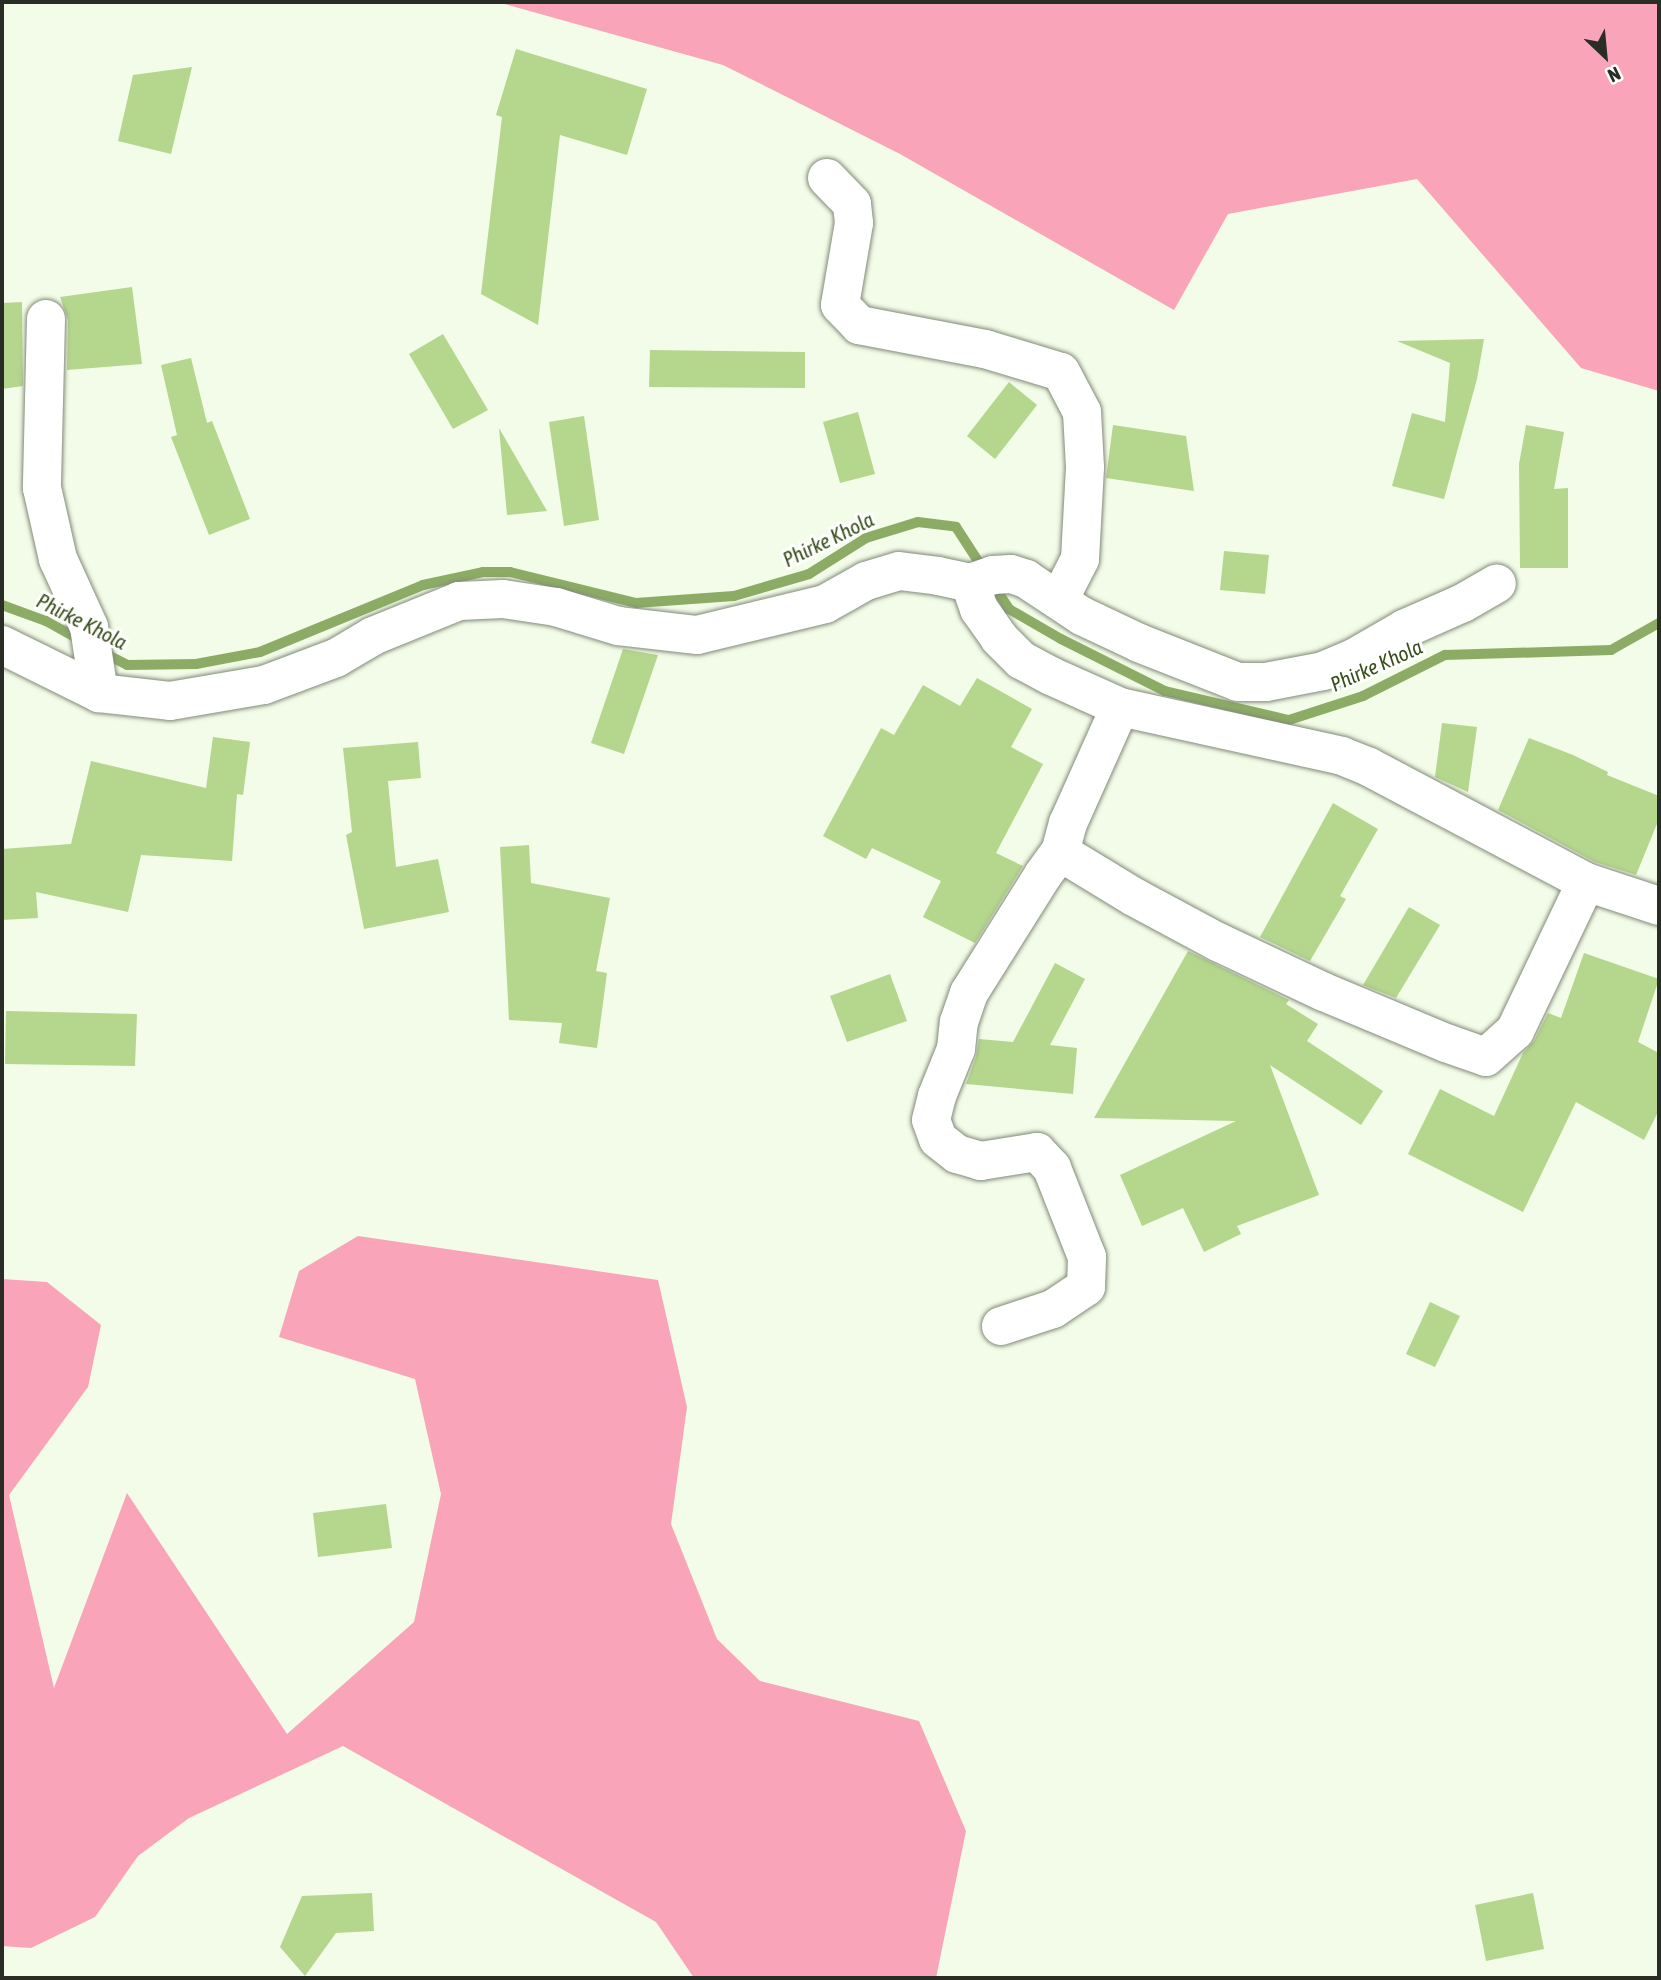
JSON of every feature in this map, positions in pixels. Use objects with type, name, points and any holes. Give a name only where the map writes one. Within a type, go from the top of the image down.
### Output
[{"type":"street","points":[[827,178],[852,204],[854,223],[840,305],[859,326],[985,349],[1061,372],[1082,412],[1085,467],[1080,559],[1059,600]]},
{"type":"street","points":[[46,319],[42,488],[58,559],[91,641],[99,693]]},
{"type":"street","points":[[2,645],[99,693],[170,701],[264,685],[336,658],[373,636],[459,601],[503,599],[556,607],[618,626],[697,635],[825,604],[866,581],[899,571],[970,583],[993,575],[1011,574],[1026,579],[1082,615],[1139,643],[1238,682],[1266,682],[1323,671],[1354,658],[1404,629],[1463,603],[1497,583]]},
{"type":"street","points":[[970,583],[985,619],[1021,660],[1120,707],[1342,757],[1369,766],[1586,883],[1659,906]]},
{"type":"street","points":[[1001,1326],[1053,1309],[1086,1287],[1087,1257],[1052,1168],[1037,1152],[981,1161],[957,1154],[938,1139],[931,1120],[937,1096],[956,1049],[959,1022],[969,993],[1043,874],[1060,852],[1068,823],[1120,707]]},
{"type":"street","points":[[1060,852],[1218,942],[1324,992],[1486,1057],[1515,1031],[1586,883]]},
{"type":"shaded area","points":[[497,2],[1659,2],[1659,391],[1581,368],[1417,179],[1228,214],[1174,310],[900,154],[723,65]]},
{"type":"shaded area","points":[[358,1236],[658,1280],[687,1407],[671,1524],[717,1639],[760,1681],[919,1721],[966,1831],[936,1978],[694,1978],[656,1922],[343,1746],[189,1818],[138,1856],[95,1917],[31,1948],[2,1946],[2,1279],[47,1282],[101,1325],[88,1387],[9,1495],[54,1688],[127,1493],[287,1734],[414,1622],[441,1494],[415,1379],[279,1337],[299,1271]]},
{"type":"building","points":[[516,49],[647,89],[627,155],[560,135],[538,325],[481,294],[502,117],[496,115]]},
{"type":"building","points":[[192,67],[171,154],[118,141],[133,75]]},
{"type":"building","points":[[132,287],[142,364],[67,370],[68,320],[60,297]]},
{"type":"building","points":[[22,302],[23,386],[2,389],[2,303]]},
{"type":"building","points":[[443,334],[488,410],[453,429],[409,354]]},
{"type":"building","points":[[1484,339],[1477,379],[1444,499],[1392,486],[1412,413],[1445,422],[1450,363],[1397,341]]},
{"type":"building","points":[[650,350],[805,352],[805,388],[649,387]]},
{"type":"building","points":[[191,358],[207,423],[212,421],[250,519],[209,535],[171,437],[177,435],[161,365]]},
{"type":"building","points":[[1009,382],[1037,405],[995,459],[967,436]]},
{"type":"building","points":[[858,412],[875,474],[840,483],[823,422]]},
{"type":"building","points":[[584,416],[599,520],[564,526],[549,422]]},
{"type":"building","points":[[1113,425],[1186,436],[1194,491],[1106,478]]},
{"type":"building","points":[[1526,425],[1564,432],[1554,489],[1568,488],[1568,568],[1520,568],[1519,464]]},
{"type":"building","points":[[499,428],[547,511],[507,515]]},
{"type":"building","points":[[1224,551],[1269,555],[1265,594],[1220,590]]},
{"type":"building","points":[[623,649],[658,655],[624,754],[591,743]]},
{"type":"building","points":[[977,678],[1032,709],[1011,747],[1043,764],[996,853],[1023,866],[975,943],[923,917],[941,881],[872,848],[866,859],[823,836],[881,728],[894,735],[923,685],[960,706]]},
{"type":"building","points":[[1442,723],[1477,727],[1468,792],[1435,777]]},
{"type":"building","points":[[213,737],[250,742],[243,795],[237,794],[232,861],[141,855],[128,912],[36,892],[38,918],[2,920],[2,849],[71,844],[91,761],[206,788]]},
{"type":"building","points":[[1529,738],[1573,755],[1608,772],[1607,775],[1659,796],[1659,819],[1636,875],[1595,862],[1498,810]]},
{"type":"building","points":[[418,742],[421,778],[388,781],[396,867],[438,859],[449,912],[364,929],[346,835],[352,832],[343,748]]},
{"type":"building","points":[[1333,803],[1378,829],[1340,896],[1346,899],[1310,961],[1260,937]]},
{"type":"building","points":[[529,845],[531,883],[610,898],[596,971],[607,973],[597,1048],[559,1043],[562,1023],[509,1020],[500,847]]},
{"type":"building","points":[[1409,907],[1440,925],[1396,998],[1363,985]]},
{"type":"building","points":[[1188,951],[1289,1000],[1286,1004],[1318,1024],[1307,1041],[1383,1091],[1361,1125],[1270,1065],[1319,1195],[1237,1226],[1241,1234],[1204,1252],[1183,1208],[1142,1226],[1120,1175],[1236,1121],[1094,1118]]},
{"type":"building","points":[[1584,953],[1659,979],[1638,1042],[1659,1053],[1659,1110],[1644,1140],[1576,1102],[1523,1212],[1408,1154],[1440,1089],[1494,1116],[1523,1053],[1534,1041],[1548,1013],[1561,1018]]},
{"type":"building","points":[[1055,963],[1085,979],[1050,1045],[1077,1048],[1073,1094],[966,1084],[976,1057],[979,1039],[1013,1042]]},
{"type":"building","points":[[890,974],[907,1021],[847,1042],[830,996]]},
{"type":"building","points":[[6,1011],[137,1014],[135,1066],[5,1064]]},
{"type":"building","points":[[1430,1302],[1460,1316],[1435,1367],[1406,1354]]},
{"type":"building","points":[[386,1504],[392,1548],[318,1557],[313,1513]]},
{"type":"building","points":[[372,1893],[374,1931],[336,1933],[305,1976],[280,1947],[302,1896]]},
{"type":"building","points":[[1533,1893],[1544,1949],[1486,1961],[1475,1905]]},
{"type":"waterway","name":"Phirke Khola","points":[[102,652],[127,665],[196,664],[260,652],[423,585],[483,572],[510,572],[636,603],[734,596],[809,574],[866,538],[918,522],[956,527],[1009,609],[1061,639],[1165,691],[1289,720],[1363,696],[1445,655],[1611,650],[1659,623]]},
{"type":"waterway","name":"Phirke Khola","points":[[2,605],[46,621],[82,641]]}]
